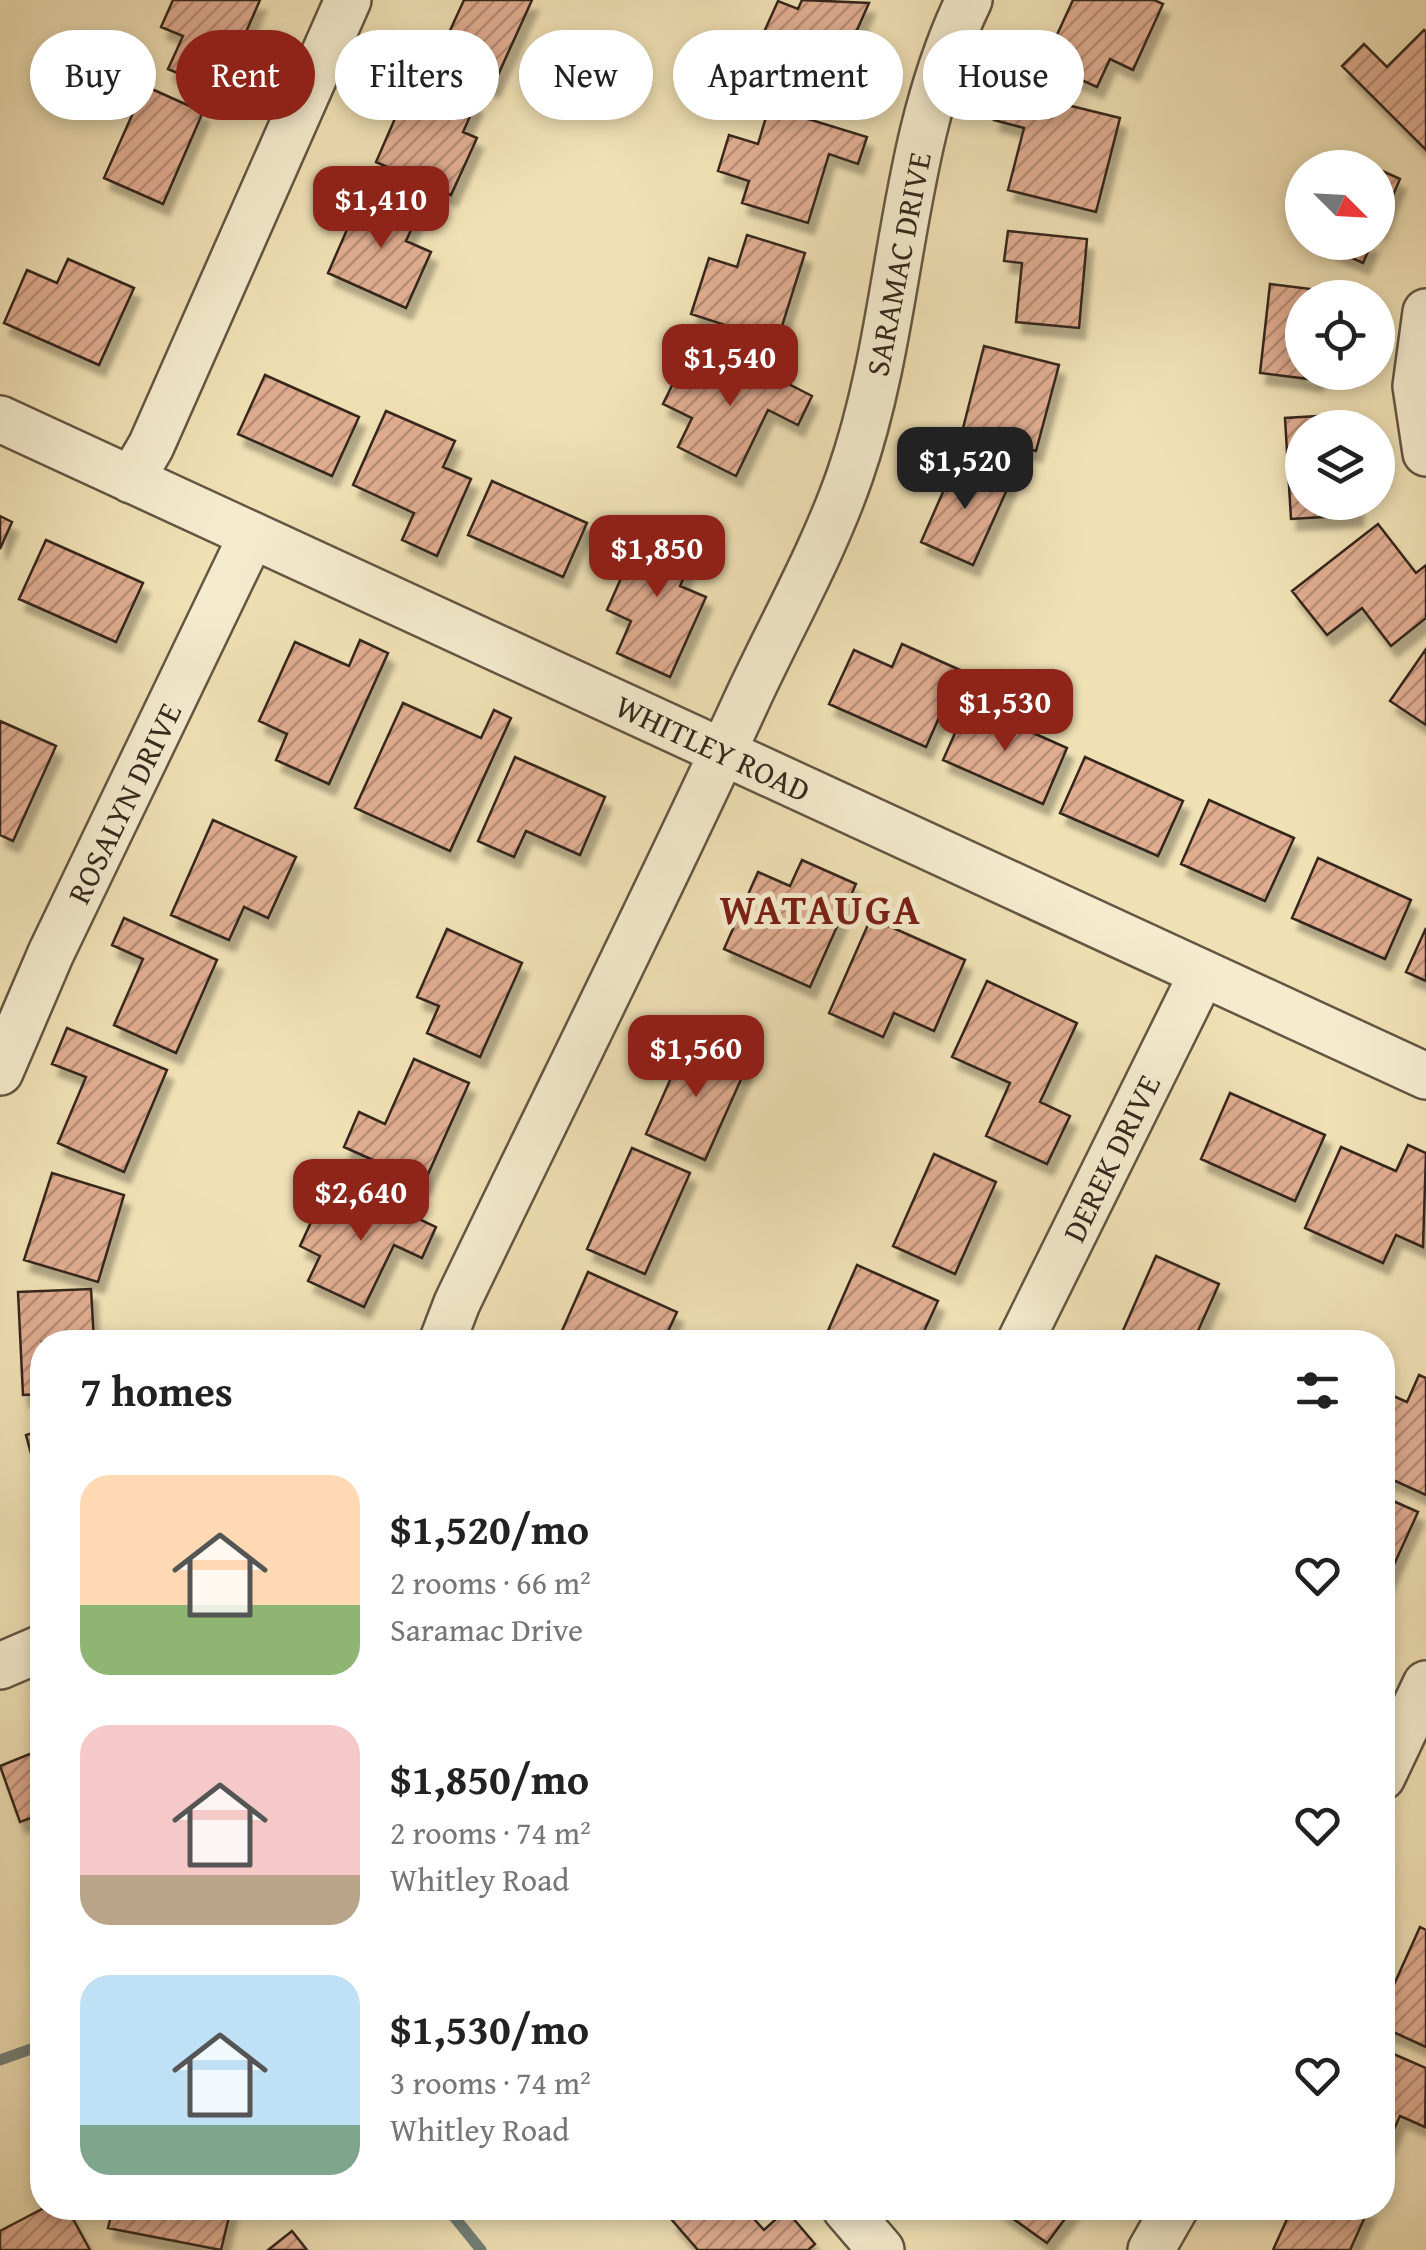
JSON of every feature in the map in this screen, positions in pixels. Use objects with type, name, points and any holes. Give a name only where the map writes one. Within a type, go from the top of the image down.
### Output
[{"type":"street","points":[[131,480],[150,446],[348,0]]},
{"type":"street","name":"SARAMAC DRIVE","points":[[447,1330],[723,752],[850,476],[891,323],[906,209],[942,56],[969,0]]},
{"type":"street","points":[[1426,312],[1416,386],[1426,453]]},
{"type":"street","name":"WHITLEY ROAD","points":[[0,419],[1426,1076]]},
{"type":"street","name":"ROSALYN DRIVE","points":[[0,1072],[51,953],[252,535]]},
{"type":"street","name":"DEREK DRIVE","points":[[1026,1330],[1202,974]]},
{"type":"street","points":[[1395,1750],[1426,1684]]},
{"type":"street","points":[[855,2220],[881,2250]]},
{"type":"street","points":[[1151,2250],[1168,2220]]},
{"type":"building","points":[[173,0],[260,0],[247,30],[176,30],[176,33],[161,27]]},
{"type":"building","points":[[464,0],[532,0],[499,73],[499,30],[450,30]]},
{"type":"building","points":[[802,0],[869,3],[857,30],[765,30],[778,1],[798,9]]},
{"type":"building","points":[[1073,0],[1154,0],[1163,4],[1133,70],[1110,59],[1097,87],[1084,81],[1084,30],[1059,30]]},
{"type":"building","points":[[1424,30],[1426,150],[1342,66],[1364,44],[1387,67]]},
{"type":"building","points":[[176,51],[176,72],[168,69]]},
{"type":"building","points":[[156,91],[176,100],[176,120],[200,120],[163,204],[104,178],[130,120],[156,120]]},
{"type":"building","points":[[1084,109],[1120,118],[1096,212],[1008,190],[1024,128],[994,120],[1084,120]]},
{"type":"building","points":[[394,120],[468,120],[463,132],[477,138],[451,195],[376,162]]},
{"type":"building","points":[[765,120],[811,120],[867,137],[858,164],[829,154],[808,223],[742,203],[749,181],[718,171],[729,135],[758,144]]},
{"type":"building","points":[[364,191],[418,215],[406,241],[431,252],[406,308],[328,273]]},
{"type":"building","points":[[1008,231],[1087,239],[1079,328],[1016,322],[1022,263],[1004,261]]},
{"type":"building","points":[[747,235],[805,253],[777,342],[691,314],[709,258],[737,267]]},
{"type":"building","points":[[68,259],[134,288],[99,365],[4,323],[27,270],[57,283]]},
{"type":"building","points":[[1270,284],[1285,286],[1285,376],[1260,373]]},
{"type":"building","points":[[984,346],[1059,365],[1036,451],[962,432]]},
{"type":"building","points":[[724,351],[812,396],[798,425],[768,410],[736,476],[678,447],[692,418],[663,404],[684,361],[712,375]]},
{"type":"building","points":[[265,375],[359,417],[332,476],[238,434]]},
{"type":"building","points":[[386,411],[455,441],[443,467],[471,479],[437,556],[402,540],[414,513],[353,485]]},
{"type":"building","points":[[957,460],[1010,483],[973,565],[921,542]]},
{"type":"building","points":[[492,481],[587,523],[563,577],[468,535]]},
{"type":"building","points":[[0,516],[12,522],[0,549]]},
{"type":"building","points":[[646,522],[698,545],[680,586],[706,597],[670,677],[617,653],[631,621],[607,610]]},
{"type":"building","points":[[1378,524],[1416,573],[1426,565],[1426,618],[1391,646],[1362,608],[1327,635],[1292,591]]},
{"type":"building","points":[[46,540],[143,583],[116,642],[19,599]]},
{"type":"building","points":[[360,640],[388,653],[329,784],[276,760],[287,734],[259,721],[295,642],[349,666]]},
{"type":"building","points":[[902,644],[960,670],[926,747],[829,704],[854,650],[892,667]]},
{"type":"building","points":[[1426,649],[1426,725],[1390,701]]},
{"type":"building","points":[[403,703],[481,738],[494,710],[511,718],[450,851],[355,808]]},
{"type":"building","points":[[968,704],[1067,748],[1043,804],[943,760]]},
{"type":"building","points":[[0,721],[56,746],[13,841],[0,835]]},
{"type":"building","points":[[515,757],[605,797],[580,855],[526,831],[514,857],[478,841]]},
{"type":"building","points":[[1085,757],[1183,801],[1158,856],[1060,813]]},
{"type":"building","points":[[1209,800],[1294,838],[1265,901],[1181,864]]},
{"type":"building","points":[[213,820],[296,857],[268,918],[244,907],[229,940],[171,915]]},
{"type":"building","points":[[1318,858],[1411,900],[1385,959],[1292,918]]},
{"type":"building","points":[[802,860],[856,884],[810,987],[724,949],[758,872],[790,886]]},
{"type":"building","points":[[124,918],[217,960],[176,1053],[114,1025],[143,959],[112,945]]},
{"type":"building","points":[[871,918],[965,960],[934,1031],[894,1013],[883,1037],[829,1013]]},
{"type":"building","points":[[1426,928],[1426,981],[1406,972]]},
{"type":"building","points":[[447,929],[522,963],[480,1057],[427,1033],[439,1006],[417,997]]},
{"type":"building","points":[[987,981],[1077,1023],[1040,1102],[1070,1116],[1047,1164],[986,1136],[1010,1083],[952,1057]]},
{"type":"building","points":[[67,1028],[167,1070],[124,1172],[58,1143],[86,1077],[52,1064]]},
{"type":"building","points":[[688,1040],[747,1066],[705,1160],[646,1134]]},
{"type":"building","points":[[414,1059],[469,1083],[424,1183],[344,1147],[359,1112],[385,1124]]},
{"type":"building","points":[[1230,1093],[1325,1135],[1295,1201],[1201,1159]]},
{"type":"building","points":[[1408,1145],[1426,1153],[1423,1247],[1396,1235],[1383,1263],[1305,1228],[1341,1147],[1396,1171]]},
{"type":"building","points":[[632,1148],[690,1173],[645,1274],[587,1249]]},
{"type":"building","points":[[934,1154],[996,1182],[955,1274],[893,1246]]},
{"type":"building","points":[[52,1173],[124,1195],[98,1282],[24,1260]]},
{"type":"building","points":[[352,1187],[436,1227],[422,1258],[394,1245],[364,1307],[308,1281],[320,1256],[300,1246],[319,1205],[339,1214]]},
{"type":"building","points":[[1156,1256],[1219,1284],[1198,1330],[1123,1330]]},
{"type":"building","points":[[857,1265],[938,1301],[925,1330],[828,1330]]},
{"type":"building","points":[[588,1272],[677,1312],[669,1330],[562,1330]]},
{"type":"building","points":[[91,1289],[93,1330],[30,1330],[30,1395],[23,1395],[18,1292]]},
{"type":"building","points":[[1419,1375],[1426,1378],[1426,1495],[1395,1481],[1395,1397],[1407,1402]]},
{"type":"building","points":[[1395,1502],[1418,1512],[1395,1562]]},
{"type":"building","points":[[30,1754],[30,1818],[20,1822],[0,1766]]},
{"type":"building","points":[[1420,1927],[1426,1930],[1426,2047],[1395,2033],[1395,1982]]},
{"type":"building","points":[[1395,2055],[1426,2068],[1425,2127],[1400,2116],[1395,2127]]},
{"type":"building","points":[[30,2215],[30,2220],[74,2220],[90,2250],[0,2250],[0,2231]]},
{"type":"building","points":[[110,2220],[228,2220],[221,2250],[108,2228]]},
{"type":"building","points":[[672,2220],[755,2220],[764,2230],[775,2220],[795,2220],[815,2244],[808,2250],[698,2250]]},
{"type":"building","points":[[1015,2220],[1064,2220],[1047,2243]]},
{"type":"building","points":[[1287,2220],[1364,2220],[1350,2250],[1273,2250]]},
{"type":"building","points":[[292,2231],[307,2250],[268,2250]]},
{"type":"waterway","points":[[0,2060],[30,2049]]},
{"type":"waterway","points":[[457,2220],[481,2250]]},
{"type":"district","name":"WATAUGA","points":[[821,908]]}]
